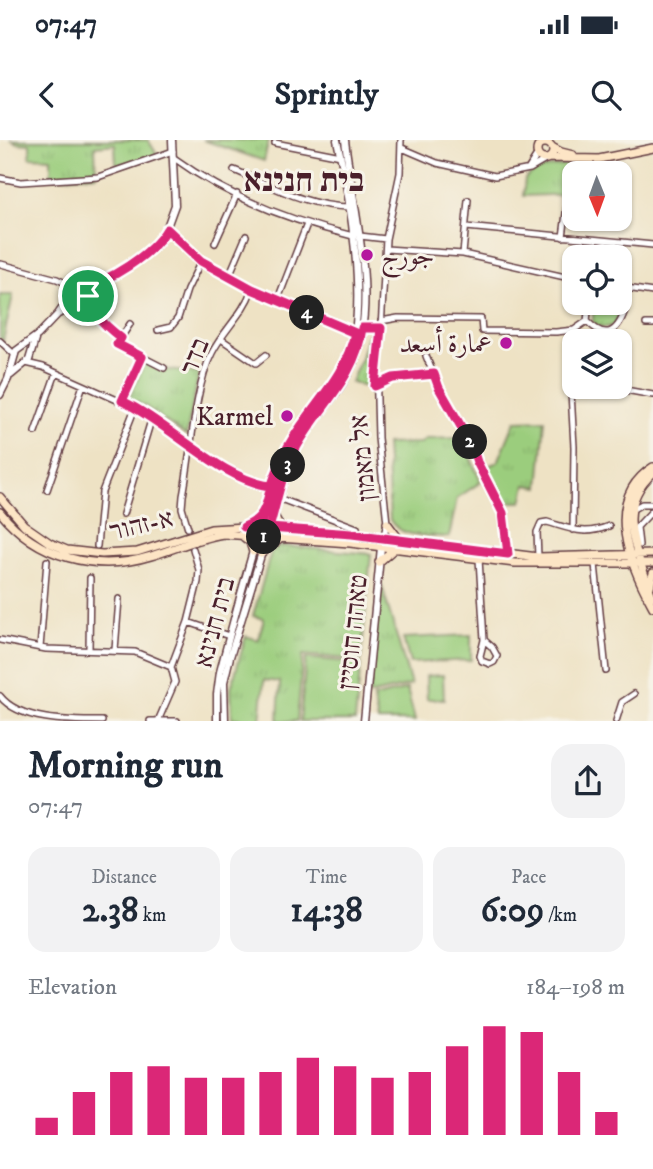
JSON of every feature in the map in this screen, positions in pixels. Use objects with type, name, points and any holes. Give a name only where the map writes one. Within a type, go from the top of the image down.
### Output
[{"type":"main road","points":[[530,140],[542,158],[548,159],[593,160],[653,146]]},
{"type":"main road","points":[[538,153],[539,146],[546,143]]},
{"type":"main road","points":[[546,143],[565,153],[587,156],[653,146]]},
{"type":"main road","points":[[546,143],[553,152],[548,159]]},
{"type":"main road","points":[[653,467],[639,480],[629,496],[624,520],[632,555],[653,601]]},
{"type":"main road","points":[[632,555],[631,513],[639,489],[653,473]]},
{"type":"main road","name":"א-זהור","points":[[0,496],[33,534],[77,552],[137,552],[211,528],[258,532],[269,528],[282,534]]},
{"type":"main road","name":"א-זהור","points":[[0,514],[16,529],[47,550],[71,559],[93,563],[119,564],[136,561],[207,537],[242,531]]},
{"type":"main road","points":[[263,514],[242,531],[257,553],[282,534],[538,565],[653,563]]},
{"type":"main road","points":[[273,514],[282,534]]},
{"type":"main road","points":[[387,523],[400,540]]},
{"type":"main road","points":[[258,532],[266,537],[282,534],[384,538],[538,557],[653,554]]},
{"type":"main road","points":[[617,555],[624,547],[626,538]]},
{"type":"main road","points":[[379,562],[396,549]]},
{"type":"main road","points":[[636,563],[653,607]]},
{"type":"main road","points":[[650,591],[653,573]]},
{"type":"street","points":[[58,314],[83,302],[106,280],[155,246],[167,229],[175,205],[172,140]]},
{"type":"street","name":"בית חנינא","points":[[225,721],[223,694],[226,672],[257,553],[258,532],[271,486],[292,441],[342,369],[355,333],[356,236],[337,140]]},
{"type":"street","name":"בית חנינא","points":[[217,721],[218,685],[229,636],[257,553],[266,537],[295,447],[354,363],[362,328],[356,236],[345,140]]},
{"type":"street","name":"אל מאמון","points":[[381,547],[387,523],[375,386],[386,239],[400,173],[401,140]]},
{"type":"street","points":[[275,143],[341,156]]},
{"type":"street","points":[[402,148],[437,163],[490,175],[523,171],[548,159]]},
{"type":"street","points":[[523,171],[532,165],[538,153]]},
{"type":"street","points":[[0,178],[22,182],[98,177],[173,155]]},
{"type":"street","points":[[173,155],[201,178],[307,224],[356,236],[386,239]]},
{"type":"street","points":[[234,170],[310,202],[330,207],[350,207]]},
{"type":"street","points":[[215,243],[237,194]]},
{"type":"street","points":[[463,254],[468,200]]},
{"type":"street","points":[[278,299],[307,224]]},
{"type":"street","points":[[466,227],[653,245]]},
{"type":"street","points":[[167,229],[201,261],[252,289],[355,333]]},
{"type":"street","points":[[563,237],[564,231]]},
{"type":"street","points":[[229,276],[246,236]]},
{"type":"street","points":[[604,241],[604,245]]},
{"type":"street","points":[[386,249],[463,254],[562,276]]},
{"type":"street","points":[[158,330],[171,327],[178,318],[187,290],[201,261]]},
{"type":"street","points":[[1,264],[62,281],[121,338]]},
{"type":"street","points":[[0,395],[18,353],[58,314],[76,292],[106,280]]},
{"type":"street","name":"בדר","points":[[188,528],[182,509],[207,365],[221,339],[243,312],[252,289]]},
{"type":"street","points":[[632,289],[653,292]]},
{"type":"street","points":[[76,292],[87,293],[83,302]]},
{"type":"street","points":[[381,321],[398,318],[481,319],[482,331],[555,332],[574,330],[587,321],[588,315]]},
{"type":"street","points":[[587,321],[597,331],[611,332],[620,326],[623,315]]},
{"type":"street","points":[[130,324],[117,344],[164,368]]},
{"type":"street","points":[[362,328],[381,328]]},
{"type":"street","points":[[8,379],[24,364],[38,335]]},
{"type":"street","points":[[221,339],[256,363],[265,355]]},
{"type":"street","points":[[2,342],[18,353],[24,364]]},
{"type":"street","points":[[18,353],[28,350],[43,367]]},
{"type":"street","points":[[426,356],[439,388],[471,444],[477,462],[503,513],[508,554]]},
{"type":"street","points":[[122,401],[142,357]]},
{"type":"street","points":[[24,364],[43,367],[122,401],[152,417],[236,474],[256,484],[271,486]]},
{"type":"street","points":[[35,432],[56,373]]},
{"type":"street","points":[[375,386],[393,378],[434,374]]},
{"type":"street","points":[[47,490],[83,385]]},
{"type":"street","points":[[632,391],[653,395]]},
{"type":"street","points":[[571,399],[573,530]]},
{"type":"street","points":[[97,546],[102,492],[135,408]]},
{"type":"street","points":[[123,514],[152,417]]},
{"type":"street","points":[[639,489],[642,499],[652,506]]},
{"type":"street","points":[[278,498],[357,527]]},
{"type":"street","points":[[631,513],[639,505],[652,506]]},
{"type":"street","points":[[639,545],[637,527],[652,506]]},
{"type":"street","points":[[538,557],[537,532],[541,523],[594,532],[609,526]]},
{"type":"street","name":"טאהה חוסיין","points":[[364,721],[381,547]]},
{"type":"street","points":[[158,721],[174,682],[172,667],[188,622],[199,575],[193,549]]},
{"type":"street","points":[[478,559],[484,640]]},
{"type":"street","points":[[40,648],[47,561]]},
{"type":"street","points":[[595,564],[606,671]]},
{"type":"street","points":[[89,650],[90,578]]},
{"type":"street","points":[[115,650],[119,598]]},
{"type":"street","points":[[188,622],[229,636]]},
{"type":"street","points":[[0,640],[40,648],[115,650],[145,655],[172,667]]},
{"type":"street","points":[[615,721],[622,702],[634,694]]},
{"type":"street","points":[[0,697],[16,715],[36,720],[102,721]]},
{"type":"street","points":[[150,721],[177,721]]},
{"type":"green space","points":[[12,140],[148,140],[158,156],[116,165],[115,144],[95,146],[96,175],[51,178],[51,158],[30,157],[30,144]]},
{"type":"green space","points":[[203,140],[269,140],[264,161]]},
{"type":"green space","points":[[562,166],[562,194],[523,196],[525,179],[539,170]]},
{"type":"green space","points":[[0,295],[13,295],[3,341],[0,338]]},
{"type":"green space","points":[[593,315],[619,315],[614,325],[608,327],[598,326],[593,322]]},
{"type":"green space","points":[[377,333],[369,387],[351,382],[367,336]]},
{"type":"green space","points":[[145,361],[166,369],[199,373],[186,436],[145,406],[129,398]]},
{"type":"green space","points":[[545,420],[539,487],[526,485],[522,502],[504,502],[485,467],[498,462],[515,421]]},
{"type":"green space","points":[[462,438],[481,482],[457,498],[449,537],[416,535],[395,526],[390,520],[386,444]]},
{"type":"green space","points":[[284,546],[371,554],[361,660],[303,655],[297,721],[278,721],[280,682],[264,680],[260,721],[232,718],[231,688],[246,636],[258,640],[264,619],[253,616],[271,552]]},
{"type":"green space","points":[[381,583],[411,685],[369,695]]},
{"type":"green space","points":[[471,635],[471,660],[410,663],[403,638]]},
{"type":"green space","points":[[306,658],[361,663],[355,721],[300,721]]},
{"type":"green space","points":[[443,675],[444,699],[427,699],[426,676]]},
{"type":"green space","points":[[407,689],[415,721],[378,721],[373,698]]},
{"type":"place","name":"جورج","points":[[367,255]]},
{"type":"place","name":"عمارة أسعد","points":[[506,343]]},
{"type":"place","name":"Karmel","points":[[287,416]]},
{"type":"district","name":"בית חנינא","points":[[304,179]]},
{"type":"route","points":[[88,296],[80,289],[106,280],[155,246],[167,229],[201,261],[252,289],[355,333],[347,360],[282,459],[263,514],[244,527],[259,528],[269,528],[295,447],[347,376],[354,363],[362,328],[381,328],[375,386],[393,378],[434,374],[503,513],[508,554],[352,534],[269,528],[266,537],[257,536],[259,528],[263,514],[271,486],[256,484],[209,459],[152,417],[122,401],[142,357],[117,344],[121,338],[95,313],[87,300],[88,296]]}]
